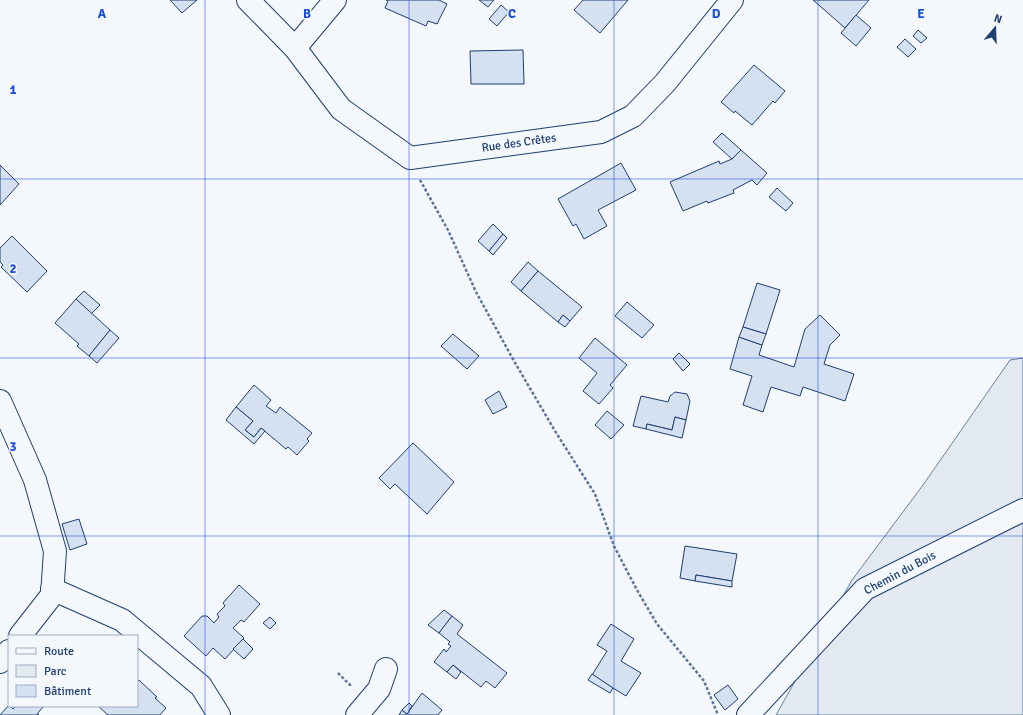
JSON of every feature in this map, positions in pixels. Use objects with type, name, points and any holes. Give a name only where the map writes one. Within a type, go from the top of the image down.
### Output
[{"type":"street","points":[[248,0],[295,48],[341,109],[410,158]]},
{"type":"street","points":[[295,48],[335,0]]},
{"type":"street","name":"Rue des Crêtes","points":[[410,158],[601,132],[633,116],[664,83],[732,0]]},
{"type":"street","points":[[0,401],[35,480],[55,551],[52,595],[21,635]]},
{"type":"street","name":"Chemin du Bois","points":[[748,715],[865,589],[1023,510]]},
{"type":"street","points":[[52,589],[122,620],[200,686],[219,715]]},
{"type":"street","points":[[0,662],[8,652]]},
{"type":"street","points":[[357,715],[379,689],[386,669]]},
{"type":"path","points":[[410,158],[425,190],[448,230],[476,292],[555,431],[595,494],[614,546],[637,590],[657,624],[704,681],[718,715]]},
{"type":"green space","points":[[1023,358],[1023,715],[776,715],[852,580],[923,485],[1010,360]]},
{"type":"building","points":[[170,0],[197,0],[182,13]]},
{"type":"building","points":[[386,0],[439,0],[447,4],[437,24],[428,21],[426,26],[385,8],[388,1]]},
{"type":"building","points":[[479,0],[494,0],[488,7]]},
{"type":"building","points":[[583,0],[628,0],[600,33],[574,10]]},
{"type":"building","points":[[813,0],[869,0],[845,28]]},
{"type":"building","points":[[501,5],[509,12],[497,26],[489,19]]},
{"type":"building","points":[[856,15],[871,28],[856,46],[841,33]]},
{"type":"building","points":[[918,30],[927,38],[921,43],[913,36]]},
{"type":"building","points":[[905,39],[916,49],[908,57],[897,47]]},
{"type":"building","points":[[523,50],[524,84],[471,84],[470,51]]},
{"type":"building","points":[[754,65],[785,91],[775,103],[773,101],[752,125],[721,102]]},
{"type":"building","points":[[722,133],[741,150],[732,159],[713,142]]},
{"type":"building","points":[[741,150],[767,173],[757,185],[752,180],[733,190],[734,193],[708,203],[707,201],[683,211],[670,182],[719,161],[720,164],[732,159]]},
{"type":"building","points":[[621,163],[636,190],[598,210],[607,226],[584,239],[576,224],[573,226],[558,199]]},
{"type":"building","points":[[0,165],[19,184],[0,205]]},
{"type":"building","points":[[777,188],[793,203],[786,211],[769,197]]},
{"type":"building","points":[[493,224],[503,234],[489,251],[478,241]]},
{"type":"building","points":[[503,234],[507,238],[493,255],[489,251]]},
{"type":"building","points":[[12,236],[47,271],[27,292],[1,267],[3,265],[0,262],[0,248]]},
{"type":"building","points":[[528,262],[538,271],[521,291],[511,282]]},
{"type":"building","points":[[538,271],[582,307],[570,321],[563,315],[558,322],[521,291]]},
{"type":"building","points":[[757,283],[780,290],[766,334],[743,327]]},
{"type":"building","points":[[84,291],[100,305],[91,314],[76,299]]},
{"type":"building","points":[[76,299],[110,330],[89,356],[77,346],[79,344],[55,323]]},
{"type":"building","points":[[627,302],[654,325],[642,338],[615,316]]},
{"type":"building","points":[[563,315],[570,321],[565,327],[558,322]]},
{"type":"building","points":[[820,315],[840,335],[830,345],[824,364],[854,374],[845,401],[803,387],[800,396],[771,387],[763,412],[743,405],[752,376],[730,369],[739,337],[762,345],[759,355],[794,367],[805,329]]},
{"type":"building","points":[[743,327],[766,334],[762,345],[739,337]]},
{"type":"building","points":[[110,330],[119,338],[97,363],[89,356]]},
{"type":"building","points":[[453,334],[479,356],[467,369],[441,346]]},
{"type":"building","points":[[595,338],[627,365],[610,385],[613,388],[599,404],[583,391],[597,373],[579,358]]},
{"type":"building","points":[[679,353],[690,364],[683,371],[673,359]]},
{"type":"building","points":[[254,385],[271,400],[266,406],[276,413],[280,407],[312,433],[307,439],[309,441],[297,455],[288,447],[286,449],[261,428],[254,437],[245,430],[253,421],[236,407]]},
{"type":"building","points":[[499,391],[507,407],[493,414],[485,400]]},
{"type":"building","points":[[675,392],[687,394],[690,401],[686,420],[675,417],[672,430],[647,424],[646,429],[633,426],[641,396],[668,402],[670,396]]},
{"type":"building","points":[[236,407],[253,421],[245,430],[254,437],[261,428],[265,431],[254,444],[226,420]]},
{"type":"building","points":[[607,411],[624,425],[611,439],[595,425]]},
{"type":"building","points":[[675,417],[686,420],[682,438],[646,429],[647,424],[672,430]]},
{"type":"building","points":[[413,443],[454,482],[427,514],[395,484],[390,489],[379,478]]},
{"type":"building","points":[[79,519],[87,544],[70,550],[62,524]]},
{"type":"building","points":[[685,546],[737,554],[732,581],[696,575],[695,581],[680,578]]},
{"type":"building","points":[[696,575],[732,581],[732,587],[695,581]]},
{"type":"building","points":[[239,585],[260,604],[244,622],[241,620],[233,628],[244,638],[225,659],[213,648],[206,656],[184,636],[202,616],[207,616],[214,623],[219,617],[217,614],[225,606],[223,603]]},
{"type":"building","points":[[444,610],[452,616],[439,633],[428,625]]},
{"type":"building","points":[[452,616],[463,625],[457,634],[507,673],[495,688],[486,681],[481,687],[453,665],[447,672],[434,662],[444,649],[446,652],[451,646],[448,644],[450,642],[439,633]]},
{"type":"building","points":[[270,617],[276,623],[270,629],[263,623]]},
{"type":"building","points":[[611,624],[634,639],[621,661],[641,673],[626,696],[592,675],[607,651],[597,645]]},
{"type":"building","points":[[243,639],[253,649],[244,659],[233,649]]},
{"type":"building","points":[[453,665],[461,672],[456,679],[447,672]]},
{"type":"building","points":[[592,674],[613,688],[610,693],[588,680]]},
{"type":"building","points":[[138,680],[157,697],[155,698],[166,708],[160,715],[108,715],[99,707],[138,707]]},
{"type":"building","points":[[728,685],[738,699],[725,710],[714,695]]},
{"type":"building","points":[[422,693],[442,710],[438,715],[399,715],[402,710],[407,714]]},
{"type":"building","points":[[409,703],[412,706],[407,714],[402,710]]},
{"type":"building","points":[[8,706],[13,709],[15,707],[43,707],[37,714],[39,715],[0,715]]}]
